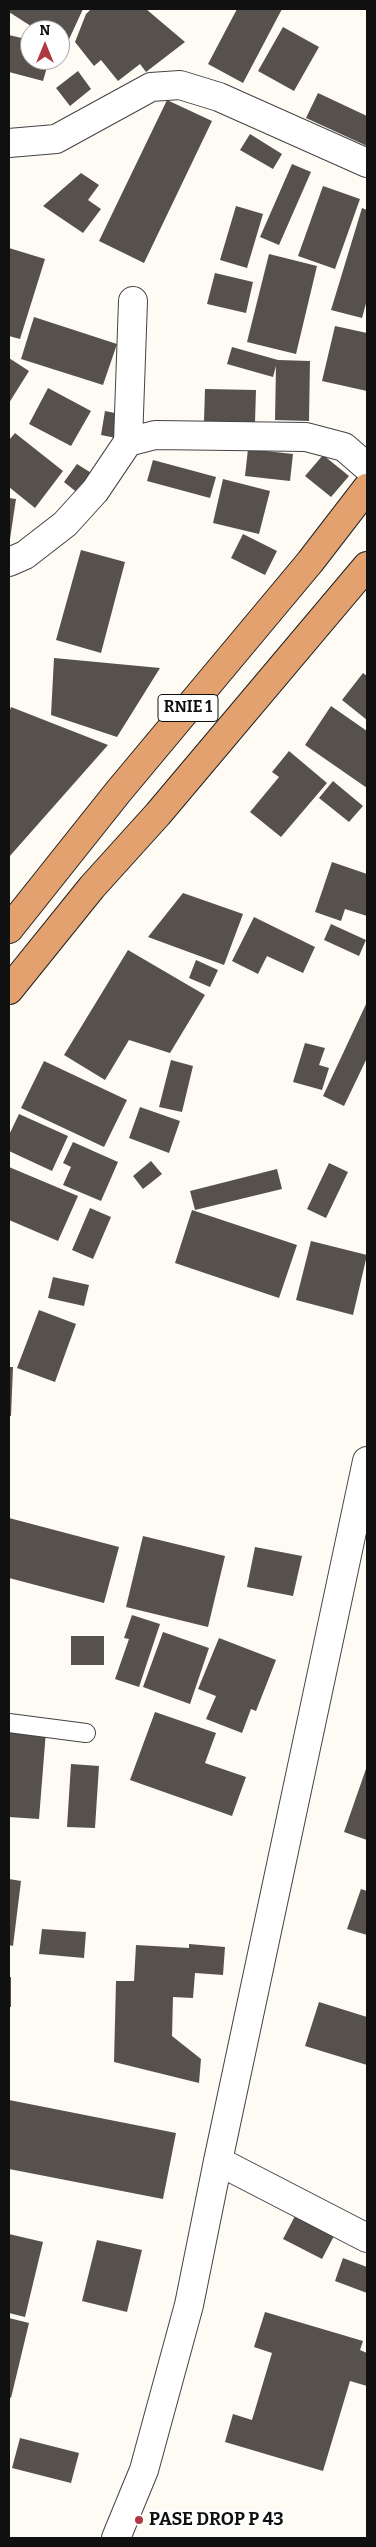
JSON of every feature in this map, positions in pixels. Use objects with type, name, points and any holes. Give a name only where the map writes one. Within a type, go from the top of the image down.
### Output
[{"type":"highway","name":"RNIE 1","points":[[9,929],[124,785],[310,562],[367,488]]},
{"type":"highway","name":"RNIE 1","points":[[9,990],[92,887],[158,814],[367,566]]},
{"type":"street","points":[[9,143],[56,139],[151,87],[180,85],[219,97],[367,163]]},
{"type":"street","points":[[9,562],[25,555],[65,524],[95,491],[128,442],[134,301]]},
{"type":"street","points":[[128,442],[155,435],[306,437],[344,447],[367,467]]},
{"type":"street","points":[[116,2538],[144,2470],[189,2304],[367,1461]]},
{"type":"street","points":[[218,2161],[367,2238]]},
{"type":"lane","points":[[9,1723],[86,1733]]},
{"type":"building","points":[[9,9],[83,9],[70,37],[70,20],[21,20],[9,12]]},
{"type":"building","points":[[91,9],[146,9],[185,42],[146,72],[140,64],[118,81],[101,60],[94,66],[75,42],[86,14]]},
{"type":"building","points":[[237,9],[282,9],[243,83],[208,64]]},
{"type":"building","points":[[283,27],[319,47],[294,91],[258,71]]},
{"type":"building","points":[[9,35],[20,38],[20,70],[46,70],[43,81],[9,72]]},
{"type":"building","points":[[78,71],[91,89],[70,106],[56,88]]},
{"type":"building","points":[[318,93],[367,116],[367,146],[306,118]]},
{"type":"building","points":[[167,100],[212,121],[144,263],[99,241]]},
{"type":"building","points":[[250,134],[282,154],[273,169],[240,150]]},
{"type":"building","points":[[292,164],[311,172],[279,245],[260,237]]},
{"type":"building","points":[[81,173],[99,185],[88,200],[101,209],[83,233],[43,206]]},
{"type":"building","points":[[323,186],[360,199],[335,269],[298,256]]},
{"type":"building","points":[[236,206],[263,214],[247,268],[220,260]]},
{"type":"building","points":[[362,208],[367,210],[367,300],[362,318],[331,310]]},
{"type":"building","points":[[9,248],[45,259],[20,339],[9,336]]},
{"type":"building","points":[[269,254],[317,266],[296,354],[247,342]]},
{"type":"building","points":[[215,273],[253,282],[246,313],[207,304]]},
{"type":"building","points":[[34,317],[117,344],[103,385],[21,359]]},
{"type":"building","points":[[335,326],[367,333],[367,391],[322,381]]},
{"type":"building","points":[[232,347],[278,360],[310,361],[309,421],[275,420],[276,366],[273,377],[227,364]]},
{"type":"building","points":[[9,358],[29,371],[9,403]]},
{"type":"building","points":[[48,388],[91,411],[71,446],[29,424]]},
{"type":"building","points":[[205,389],[256,390],[255,422],[204,421]]},
{"type":"building","points":[[105,411],[120,414],[116,438],[101,435]]},
{"type":"building","points":[[15,433],[63,471],[35,508],[9,487],[9,440]]},
{"type":"building","points":[[248,449],[293,454],[290,481],[245,476]]},
{"type":"building","points":[[323,455],[349,476],[331,497],[305,476]]},
{"type":"building","points":[[153,460],[216,477],[210,498],[147,481]]},
{"type":"building","points":[[77,464],[93,474],[79,494],[64,482]]},
{"type":"building","points":[[223,479],[270,491],[259,534],[213,523]]},
{"type":"building","points":[[9,498],[16,499],[10,539],[9,539]]},
{"type":"building","points":[[243,534],[277,551],[265,575],[231,558]]},
{"type":"building","points":[[81,550],[125,562],[101,653],[56,640]]},
{"type":"building","points":[[54,658],[160,668],[117,737],[51,715]]},
{"type":"building","points":[[363,673],[367,676],[367,720],[342,700]]},
{"type":"building","points":[[331,706],[367,731],[367,788],[305,745]]},
{"type":"building","points":[[11,707],[108,745],[9,857],[9,713]]},
{"type":"building","points":[[289,751],[327,783],[281,837],[250,812],[279,777],[272,772]]},
{"type":"building","points":[[333,781],[363,806],[349,822],[319,798]]},
{"type":"building","points":[[332,862],[367,874],[367,916],[345,909],[341,921],[315,912]]},
{"type":"building","points":[[183,893],[243,914],[224,965],[148,937]]},
{"type":"building","points":[[254,917],[315,947],[303,973],[267,956],[258,974],[232,961]]},
{"type":"building","points":[[331,924],[366,940],[359,956],[324,940]]},
{"type":"building","points":[[128,950],[205,995],[170,1053],[129,1040],[105,1080],[64,1055]]},
{"type":"building","points":[[196,960],[218,970],[210,987],[189,978]]},
{"type":"building","points":[[367,1002],[367,1058],[344,1106],[323,1096]]},
{"type":"building","points":[[305,1043],[325,1048],[319,1065],[329,1068],[322,1090],[293,1082]]},
{"type":"building","points":[[171,1060],[193,1066],[182,1112],[159,1107]]},
{"type":"building","points":[[44,1061],[127,1100],[104,1147],[21,1108]]},
{"type":"building","points":[[140,1107],[180,1121],[169,1153],[129,1138]]},
{"type":"building","points":[[19,1114],[68,1136],[52,1171],[9,1151],[9,1135]]},
{"type":"building","points":[[73,1142],[118,1162],[101,1201],[63,1185],[71,1167],[63,1163]]},
{"type":"building","points":[[151,1161],[162,1174],[143,1189],[133,1176]]},
{"type":"building","points":[[329,1163],[348,1172],[326,1218],[307,1209]]},
{"type":"building","points":[[9,1167],[78,1196],[58,1241],[9,1220]]},
{"type":"building","points":[[277,1169],[282,1189],[195,1210],[190,1191]]},
{"type":"building","points":[[90,1208],[111,1217],[93,1259],[72,1250]]},
{"type":"building","points":[[192,1210],[297,1245],[279,1298],[175,1263]]},
{"type":"building","points":[[311,1241],[367,1255],[353,1315],[296,1300]]},
{"type":"building","points":[[53,1277],[89,1285],[84,1306],[48,1298]]},
{"type":"building","points":[[39,1310],[76,1324],[55,1382],[17,1368]]},
{"type":"building","points":[[9,1367],[13,1367],[11,1416],[9,1416]]},
{"type":"building","points":[[9,1518],[119,1547],[104,1603],[9,1578]]},
{"type":"building","points":[[143,1536],[225,1556],[208,1627],[126,1607]]},
{"type":"building","points":[[255,1547],[302,1556],[293,1596],[247,1587]]},
{"type":"building","points":[[132,1615],[160,1624],[139,1687],[115,1679],[129,1639],[124,1638]]},
{"type":"building","points":[[163,1632],[209,1648],[190,1704],[143,1687]]},
{"type":"building","points":[[71,1636],[104,1636],[104,1665],[71,1665]]},
{"type":"building","points":[[219,1638],[276,1660],[256,1711],[251,1709],[242,1733],[206,1719],[216,1696],[198,1689]]},
{"type":"building","points":[[155,1712],[216,1733],[205,1763],[246,1777],[232,1816],[130,1780]]},
{"type":"building","points":[[9,1729],[46,1731],[39,1819],[9,1817]]},
{"type":"building","points":[[71,1764],[99,1766],[95,1828],[67,1827]]},
{"type":"building","points":[[367,1766],[367,1840],[344,1832]]},
{"type":"building","points":[[9,1879],[21,1881],[13,1946],[9,1945]]},
{"type":"building","points":[[361,1889],[367,1891],[367,1935],[347,1929]]},
{"type":"building","points":[[42,1929],[86,1932],[84,1958],[39,1954]]},
{"type":"building","points":[[189,1944],[225,1947],[223,1975],[195,1973],[193,1998],[173,1997],[172,2036],[201,2059],[199,2083],[114,2062],[116,1981],[134,1981],[136,1945],[189,1948]]},
{"type":"building","points":[[9,1977],[11,1977],[11,2007],[9,2007]]},
{"type":"building","points":[[319,2002],[367,2017],[367,2065],[305,2046]]},
{"type":"building","points":[[9,2100],[176,2133],[163,2199],[9,2169]]},
{"type":"building","points":[[295,2216],[334,2236],[322,2259],[283,2239]]},
{"type":"building","points":[[9,2234],[43,2242],[25,2317],[9,2313]]},
{"type":"building","points":[[97,2240],[142,2250],[127,2312],[82,2301]]},
{"type":"building","points":[[343,2258],[367,2267],[367,2293],[335,2281]]},
{"type":"building","points":[[265,2312],[363,2341],[360,2350],[367,2353],[367,2386],[350,2381],[323,2471],[225,2442],[233,2414],[252,2420],[272,2353],[254,2347]]},
{"type":"building","points":[[9,2318],[29,2323],[11,2398],[9,2397]]},
{"type":"building","points":[[20,2438],[79,2453],[71,2483],[12,2468]]},
{"type":"place","name":"PASE DROP P 43","points":[[139,2520]]}]
